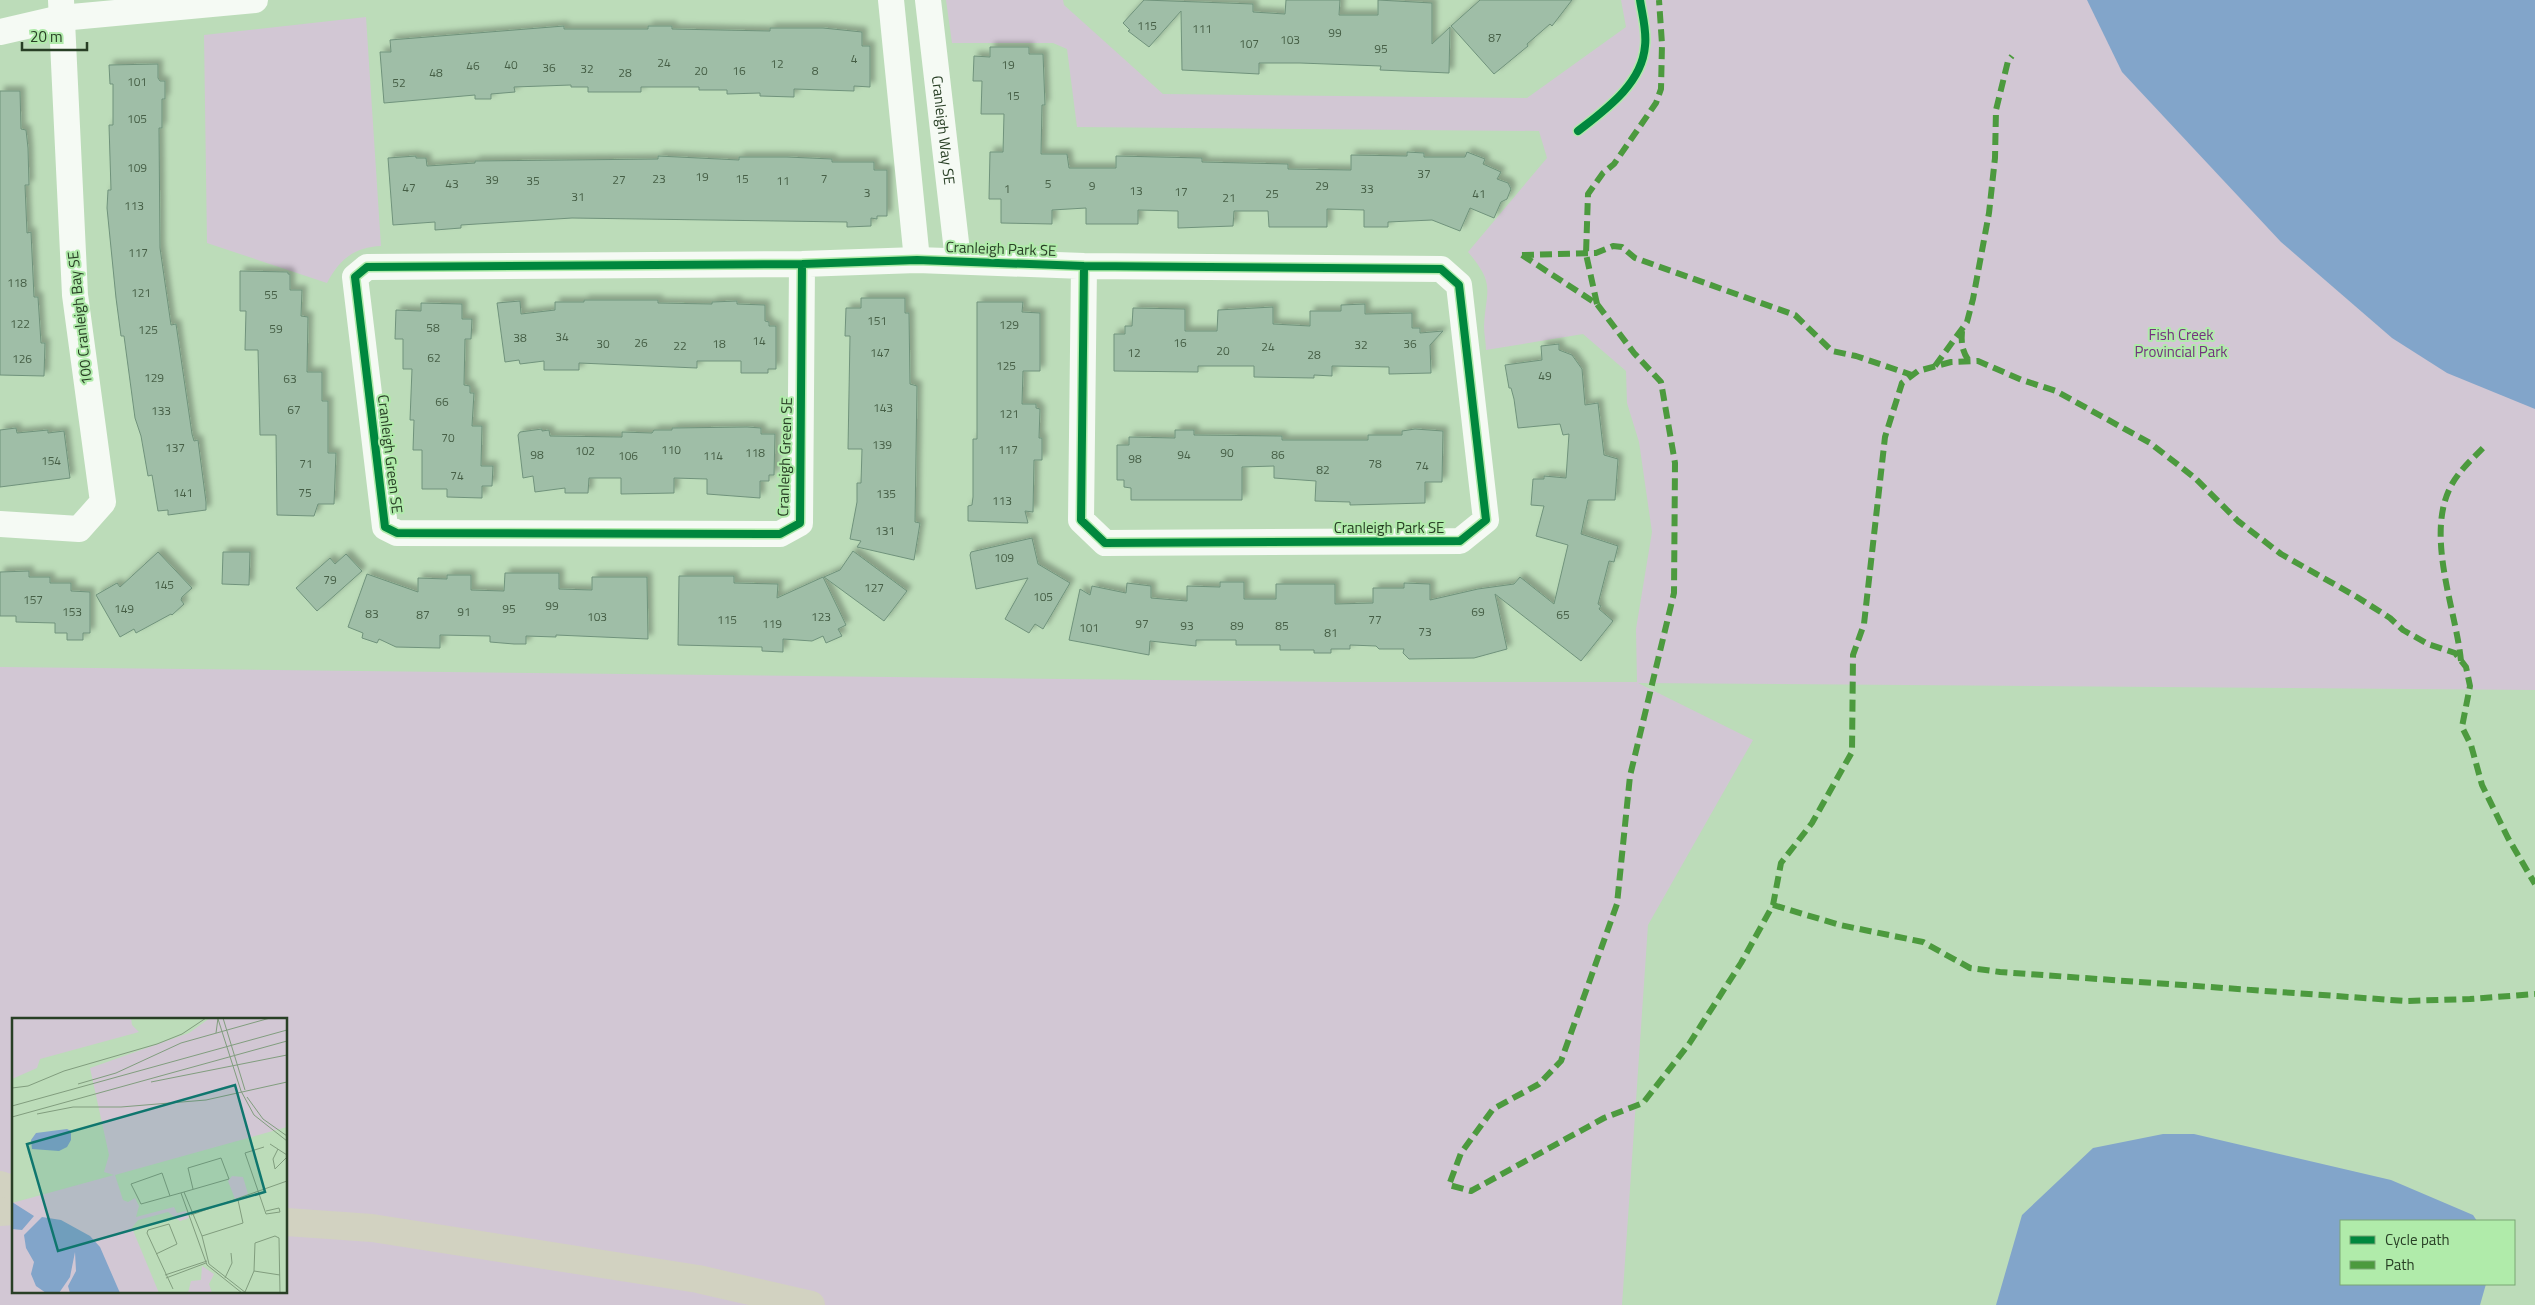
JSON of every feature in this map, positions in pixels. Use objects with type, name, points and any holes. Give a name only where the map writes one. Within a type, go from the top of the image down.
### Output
[{"type":"highway","points":[[0,1185],[12,1189]]},
{"type":"highway","points":[[288,1222],[372,1228],[698,1279],[811,1305]]},
{"type":"street","points":[[0,32],[61,9],[255,0]]},
{"type":"street","points":[[891,0],[917,260]]},
{"type":"street","name":"Cranleigh Way SE","points":[[928,0],[958,260]]},
{"type":"street","name":"100 Cranleigh Bay SE","points":[[0,524],[78,529],[103,502],[75,295],[61,9]]},
{"type":"street","name":"Cranleigh Park SE","points":[[917,260],[1084,266],[1441,269],[1459,285],[1486,520],[1460,542],[1105,543],[1081,520],[1084,266]]},
{"type":"street","name":"Cranleigh Green SE","points":[[802,264],[800,522],[780,534],[397,533],[385,527],[355,277],[367,267],[802,264],[917,260]]},
{"type":"green space","name":"Fish Creek Provincial Park","points":[[946,0],[1063,0],[1064,5],[1163,94],[1527,98],[1626,27],[1621,0],[2535,0],[2535,690],[1638,683],[1753,740],[1648,925],[1622,1305],[0,1305],[0,667],[1337,682],[1637,682],[1636,629],[1652,532],[1639,442],[1627,403],[1626,371],[1583,334],[1486,350],[1484,326],[1487,295],[1486,280],[1483,272],[1468,252],[1547,158],[1539,131],[1077,127],[1067,49],[1053,43],[952,43]]},
{"type":"green space","points":[[366,17],[381,246],[363,249],[348,256],[342,261],[327,283],[207,243],[204,35]]},
{"type":"water","points":[[2087,0],[2535,0],[2535,409],[2447,373],[2392,338],[2281,242],[2122,72]]},
{"type":"water","points":[[2163,1134],[2194,1134],[2391,1180],[2473,1215],[2476,1220],[2340,1220],[2340,1285],[2486,1285],[2480,1305],[1996,1305],[2022,1215],[2093,1148]]},
{"type":"building","points":[[1144,0],[1253,4],[1253,12],[1285,14],[1286,0],[1340,0],[1339,15],[1378,15],[1378,0],[1432,3],[1432,44],[1450,27],[1449,73],[1380,70],[1381,66],[1300,63],[1259,63],[1259,74],[1182,70],[1181,11],[1149,47],[1128,31],[1130,30],[1123,23]]},
{"type":"building","points":[[1480,0],[1572,0],[1552,26],[1550,24],[1527,44],[1528,46],[1494,74],[1451,26]]},
{"type":"building","points":[[564,26],[564,29],[648,29],[648,26],[672,26],[672,29],[770,31],[770,28],[823,28],[862,32],[862,46],[870,46],[870,87],[854,86],[854,91],[794,89],[794,97],[760,96],[760,93],[727,94],[727,90],[699,90],[699,87],[641,87],[641,92],[588,92],[588,87],[571,87],[571,85],[514,87],[515,92],[491,94],[491,99],[475,99],[475,95],[384,103],[380,52],[391,52],[390,40]]},
{"type":"building","points":[[990,47],[1029,47],[1029,54],[1043,54],[1045,105],[1042,105],[1041,154],[1067,154],[1069,168],[1116,168],[1116,156],[1202,158],[1202,162],[1288,164],[1288,169],[1351,170],[1351,155],[1407,156],[1407,152],[1424,153],[1424,157],[1465,157],[1467,152],[1485,159],[1483,164],[1501,172],[1497,179],[1508,183],[1511,189],[1507,199],[1501,202],[1494,218],[1470,208],[1460,231],[1432,220],[1388,222],[1388,227],[1364,227],[1364,210],[1327,209],[1327,227],[1269,227],[1268,211],[1234,211],[1233,226],[1178,228],[1178,211],[1138,210],[1138,224],[1086,224],[1086,208],[1052,210],[1052,224],[1001,223],[1001,199],[989,199],[990,152],[1003,152],[1004,114],[981,114],[982,81],[973,81],[974,56],[990,57]]},
{"type":"building","points":[[158,64],[158,78],[160,81],[165,81],[165,99],[162,99],[162,128],[159,128],[160,248],[171,325],[176,324],[192,434],[194,441],[198,440],[206,502],[206,510],[168,515],[168,510],[158,511],[152,475],[148,476],[141,436],[135,418],[124,336],[121,336],[107,208],[108,190],[111,190],[109,125],[113,125],[113,84],[110,84],[109,65]]},
{"type":"building","points":[[0,91],[20,91],[21,129],[26,130],[28,148],[29,185],[25,185],[27,233],[31,232],[34,297],[38,297],[41,343],[45,343],[44,376],[0,375]]},
{"type":"building","points":[[416,156],[416,158],[426,158],[427,166],[475,163],[475,161],[658,159],[658,156],[739,160],[739,157],[787,157],[832,159],[832,162],[874,162],[874,170],[887,170],[887,216],[877,216],[877,219],[871,218],[871,226],[847,227],[847,222],[572,218],[461,225],[461,228],[435,230],[435,222],[393,225],[388,158]]},
{"type":"building","points":[[240,271],[288,272],[290,274],[290,290],[302,290],[301,316],[308,317],[307,372],[322,372],[322,401],[328,401],[328,453],[336,453],[334,504],[318,504],[314,516],[277,515],[276,435],[260,435],[258,350],[245,350],[246,311],[240,311]]},
{"type":"building","points":[[861,298],[905,298],[905,313],[909,313],[910,384],[917,386],[915,522],[920,523],[914,560],[857,547],[861,541],[850,539],[857,502],[857,483],[861,483],[862,449],[848,449],[850,336],[845,336],[846,308],[861,308]]},
{"type":"building","points":[[584,300],[658,300],[658,303],[712,304],[712,302],[737,301],[737,304],[765,305],[765,321],[769,322],[769,326],[776,326],[776,369],[768,369],[768,373],[741,373],[741,361],[697,361],[697,368],[579,363],[579,370],[544,370],[544,361],[520,364],[519,360],[505,362],[497,303],[520,301],[521,314],[555,310],[555,302],[584,302]]},
{"type":"building","points":[[977,302],[1023,302],[1022,312],[1040,313],[1040,371],[1023,371],[1022,404],[1036,404],[1036,408],[1040,409],[1039,438],[1042,438],[1042,460],[1034,460],[1033,512],[1025,511],[1028,523],[968,521],[968,506],[972,505],[973,497],[973,439],[977,439]]},
{"type":"building","points":[[421,303],[462,304],[462,319],[472,319],[471,339],[465,339],[464,385],[470,386],[470,393],[474,393],[472,426],[482,426],[481,466],[493,466],[492,486],[482,486],[482,498],[447,497],[447,489],[422,489],[422,450],[413,450],[414,420],[410,420],[412,369],[403,369],[403,339],[395,339],[396,310],[421,311]]},
{"type":"building","points":[[1365,304],[1365,314],[1412,313],[1412,328],[1420,328],[1420,333],[1443,331],[1430,345],[1431,373],[1389,374],[1389,367],[1332,366],[1332,376],[1314,375],[1314,378],[1254,377],[1254,366],[1198,366],[1198,372],[1114,371],[1114,334],[1125,334],[1125,326],[1132,326],[1133,308],[1185,309],[1185,331],[1217,331],[1218,310],[1273,307],[1273,324],[1310,326],[1310,311],[1341,311],[1341,305]]},
{"type":"building","points":[[1559,344],[1559,350],[1572,355],[1582,369],[1585,405],[1598,403],[1604,455],[1618,459],[1615,500],[1588,500],[1581,534],[1618,546],[1614,562],[1609,561],[1598,604],[1601,606],[1599,609],[1613,621],[1581,661],[1495,594],[1507,649],[1474,658],[1409,659],[1403,653],[1404,649],[1379,649],[1376,646],[1350,645],[1350,649],[1331,649],[1331,653],[1314,653],[1314,650],[1280,650],[1280,645],[1236,645],[1236,640],[1196,640],[1196,646],[1150,641],[1149,655],[1069,640],[1080,589],[1090,595],[1092,586],[1126,593],[1127,583],[1151,586],[1151,598],[1187,601],[1187,586],[1220,587],[1220,582],[1244,582],[1244,599],[1276,599],[1276,584],[1335,584],[1335,604],[1373,603],[1373,588],[1404,588],[1404,583],[1430,584],[1430,600],[1478,589],[1514,584],[1520,577],[1554,604],[1568,545],[1536,536],[1544,506],[1531,505],[1533,479],[1544,479],[1544,476],[1566,478],[1569,434],[1563,435],[1560,424],[1518,428],[1514,399],[1511,388],[1509,388],[1505,365],[1542,360],[1541,346]]},
{"type":"building","points":[[16,428],[17,433],[48,430],[48,433],[64,431],[70,478],[0,487],[0,430]]},
{"type":"building","points":[[672,428],[761,428],[761,434],[775,434],[774,475],[769,475],[769,481],[760,481],[760,498],[707,494],[707,479],[674,478],[674,493],[621,494],[621,478],[589,478],[588,493],[565,493],[565,488],[535,492],[533,476],[523,478],[518,435],[520,432],[542,429],[542,431],[549,430],[550,436],[622,437],[622,432],[652,433],[654,430],[672,430]]},
{"type":"building","points":[[1415,429],[1443,431],[1442,482],[1425,482],[1425,503],[1350,505],[1350,502],[1315,501],[1316,481],[1274,478],[1274,466],[1242,467],[1242,500],[1131,500],[1131,488],[1124,487],[1124,480],[1117,480],[1117,445],[1129,445],[1129,437],[1175,438],[1175,430],[1194,430],[1194,435],[1282,436],[1282,440],[1368,440],[1368,435],[1402,435],[1402,431]]},
{"type":"building","points":[[1032,538],[1038,564],[1070,583],[1043,629],[1035,624],[1029,633],[1005,619],[1028,578],[976,589],[970,555],[971,552]]},
{"type":"building","points":[[853,551],[907,591],[884,621],[824,577],[840,570]]},
{"type":"building","points":[[158,552],[192,588],[182,597],[181,600],[184,604],[172,615],[136,633],[134,629],[120,637],[96,595],[117,583],[120,587]]},
{"type":"building","points":[[223,552],[250,552],[249,585],[222,584]]},
{"type":"building","points":[[346,554],[362,571],[317,611],[296,588],[330,558],[335,564]]},
{"type":"building","points":[[29,571],[29,577],[50,577],[50,583],[71,583],[71,591],[90,592],[90,633],[83,633],[83,640],[67,640],[67,633],[55,633],[55,623],[16,622],[16,616],[0,616],[0,572]]},
{"type":"building","points":[[505,573],[559,573],[559,589],[592,590],[592,577],[647,577],[648,639],[556,635],[556,637],[526,636],[526,644],[514,644],[490,642],[490,636],[440,635],[440,648],[396,647],[379,639],[377,643],[362,638],[363,633],[348,627],[367,574],[418,592],[418,578],[447,579],[447,575],[471,575],[471,590],[504,591]]},
{"type":"building","points":[[679,576],[734,576],[734,583],[778,584],[777,598],[823,577],[846,625],[838,629],[842,636],[826,643],[823,636],[812,641],[783,639],[783,652],[762,651],[762,647],[678,645]]},
{"type":"marked path","points":[[1597,304],[1586,254],[1588,194],[1603,173],[1614,164],[1656,103],[1661,89],[1662,44],[1659,0]]},
{"type":"marked path","points":[[1935,366],[1967,322],[1973,299],[1989,213],[1995,158],[1996,110],[2008,61],[2012,56]]},
{"type":"marked path","points":[[1522,255],[1596,253],[1613,246],[1622,247],[1635,258],[1795,315],[1832,351],[1856,356],[1912,375]]},
{"type":"marked path","points":[[1522,255],[1597,304],[1634,353],[1661,382],[1675,463],[1674,593],[1630,776],[1617,904],[1561,1061],[1539,1084],[1493,1109],[1461,1153],[1449,1185],[1471,1191],[1604,1118],[1643,1103],[1689,1044],[1741,963],[1773,905],[1781,863],[1812,823],[1852,752],[1853,655],[1864,624],[1885,437],[1902,383],[1918,371],[1951,362],[1978,361],[2022,380],[2056,391],[2150,443],[2195,478],[2238,521],[2281,554],[2357,597],[2390,618],[2403,630],[2428,644],[2455,653],[2466,667],[2470,686],[2462,727],[2471,745],[2482,785],[2508,838],[2535,884]]},
{"type":"marked path","points":[[1962,331],[1962,347],[1969,361]]},
{"type":"marked path","points":[[2461,661],[2444,572],[2441,525],[2444,504],[2452,484],[2484,447]]},
{"type":"marked path","points":[[1773,905],[1840,925],[1923,942],[1970,968],[2000,972],[2406,1001],[2535,994]]},
{"type":"cycle path","points":[[1578,131],[1610,105],[1630,84],[1637,72],[1645,46],[1645,29],[1640,0]]},
{"type":"cycle path","points":[[802,264],[800,523],[780,534],[397,533],[385,527],[355,277],[367,267],[802,264],[917,260],[1084,266],[1441,269],[1459,285],[1486,520],[1460,541],[1105,543],[1081,520],[1084,266]]}]
